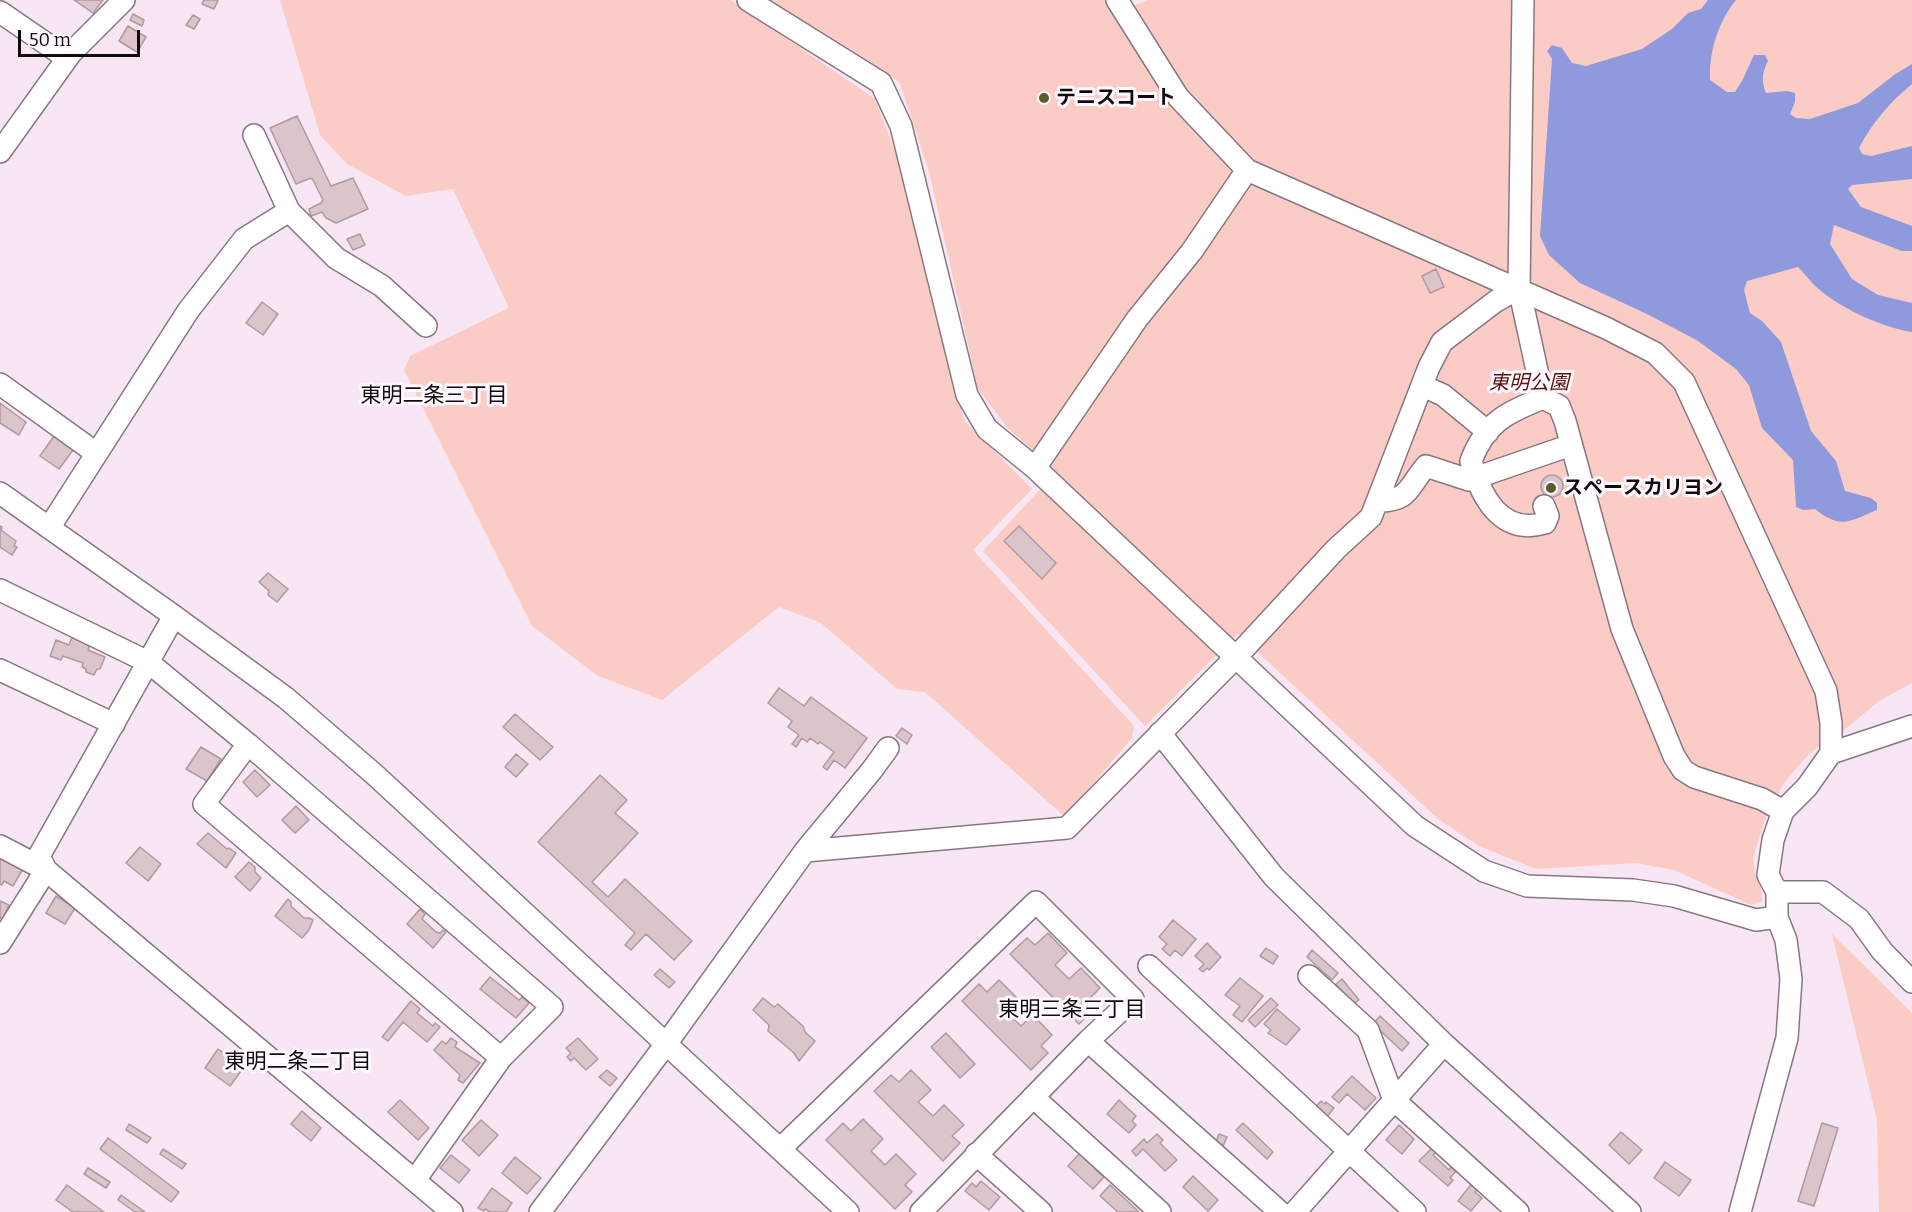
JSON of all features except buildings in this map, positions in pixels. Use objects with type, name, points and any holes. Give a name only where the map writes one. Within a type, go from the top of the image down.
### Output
[{"type":"street","points":[[0,152],[67,58],[124,0]]},
{"type":"street","points":[[748,0],[881,83],[901,126],[967,395],[987,429],[1035,468],[1415,826],[1484,871],[1527,886],[1633,890],[1674,896],[1756,920],[1777,917]]},
{"type":"street","points":[[1523,0],[1519,288],[1544,398],[1559,406],[1622,629],[1674,756],[1683,770],[1694,777],[1762,799],[1783,811]]},
{"type":"street","points":[[1121,2],[1178,97],[1247,170],[1519,288],[1655,353],[1684,382],[1826,691],[1831,723],[1831,753],[1807,788],[1783,811],[1773,840],[1768,875],[1777,892],[1777,917],[1786,940],[1791,979],[1787,1038],[1740,1212]]},
{"type":"street","points":[[0,12],[67,58]]},
{"type":"street","points":[[254,135],[289,211],[336,258],[382,286],[426,326]]},
{"type":"street","points":[[1035,468],[1137,319],[1192,251],[1247,170]]},
{"type":"street","points":[[49,528],[189,311],[244,239],[289,211]]},
{"type":"street","points":[[805,851],[1067,828],[1237,656],[1335,549],[1371,518],[1422,386],[1443,342],[1496,301],[1519,288]]},
{"type":"street","points":[[0,384],[96,453]]},
{"type":"street","points":[[1422,386],[1443,395],[1488,432]]},
{"type":"street","points":[[1544,398],[1502,416],[1477,447],[1471,461],[1485,498],[1498,515],[1513,524],[1532,527],[1545,523],[1548,516],[1544,506]]},
{"type":"street","points":[[1378,501],[1394,501],[1407,492],[1426,466],[1468,480],[1571,445]]},
{"type":"street","points":[[0,494],[286,698],[374,774],[848,1212]]},
{"type":"street","points":[[0,590],[148,662],[248,744],[552,1007],[501,1058],[415,1180]]},
{"type":"street","points":[[46,870],[39,856],[174,616]]},
{"type":"street","points":[[0,670],[114,724]]},
{"type":"street","points":[[1831,753],[1912,726]]},
{"type":"street","points":[[1160,733],[1274,876],[1444,1044],[1630,1212]]},
{"type":"street","points":[[248,744],[204,804],[501,1058]]},
{"type":"street","points":[[540,1212],[666,1044],[805,851],[873,770],[888,748]]},
{"type":"street","points":[[0,846],[46,870],[452,1212]]},
{"type":"street","points":[[0,943],[46,870]]},
{"type":"street","points":[[1777,892],[1823,892],[1859,919],[1882,951],[1912,982]]},
{"type":"street","points":[[781,1148],[1036,902],[1133,999],[1033,1096],[921,1212]]},
{"type":"street","points":[[1149,966],[1415,1212]]},
{"type":"street","points":[[1309,976],[1368,1030],[1395,1100],[1518,1212]]},
{"type":"street","points":[[1088,1041],[1280,1212]]},
{"type":"street","points":[[1295,1212],[1444,1044]]},
{"type":"street","points":[[1033,1096],[1160,1212]]},
{"type":"street","points":[[976,1154],[1041,1212]]},
{"type":"green space","points":[[280,0],[730,0],[875,99],[906,180],[929,291],[965,422],[1032,489],[973,550],[1134,726],[1132,738],[1065,817],[925,692],[897,689],[821,623],[779,607],[662,700],[598,676],[532,626],[404,370],[410,356],[509,308],[453,189],[406,196],[347,164],[320,135]]},
{"type":"green space","name":"東明公園","points":[[770,0],[1107,0],[1116,13],[1148,0],[1912,0],[1912,683],[1879,701],[1843,731],[1810,753],[1786,780],[1767,813],[1753,858],[1755,873],[1762,892],[1762,901],[1751,905],[1674,870],[1636,863],[1536,869],[1479,846],[1438,819],[1238,634],[1145,726],[983,551],[1056,472],[1007,427],[978,389],[930,175],[900,83],[879,67]]},
{"type":"green space","points":[[1832,934],[1912,1013],[1912,1212],[1879,1212],[1877,1120]]},
{"type":"water","points":[[1708,0],[1736,0],[1724,18],[1716,38],[1711,59],[1710,80],[1727,92],[1735,92],[1754,55],[1765,55],[1768,61],[1763,77],[1766,93],[1787,91],[1795,93],[1795,102],[1790,114],[1796,118],[1810,119],[1858,103],[1912,64],[1912,84],[1882,113],[1859,148],[1862,154],[1871,156],[1912,146],[1912,179],[1852,185],[1848,189],[1861,207],[1912,226],[1912,251],[1902,251],[1834,225],[1830,244],[1852,279],[1878,295],[1912,303],[1912,332],[1877,322],[1841,305],[1818,289],[1798,267],[1747,281],[1744,290],[1750,313],[1762,321],[1781,342],[1811,431],[1836,461],[1845,491],[1871,498],[1877,503],[1877,510],[1846,522],[1832,520],[1815,509],[1803,510],[1796,507],[1793,460],[1762,428],[1749,385],[1736,369],[1698,341],[1580,283],[1549,255],[1540,236],[1552,59],[1547,51],[1552,45],[1562,48],[1572,63],[1586,66],[1642,49],[1672,29],[1688,13],[1701,9]]},
{"type":"place","name":"テニスコート","points":[[1044,98]]},
{"type":"place","name":"スペースカリヨン","points":[[1551,488]]},
{"type":"district","name":"東明二条三丁目","points":[[434,396]]},
{"type":"district","name":"東明三条三丁目","points":[[1072,1010]]},
{"type":"district","name":"東明二条二丁目","points":[[298,1062]]}]
